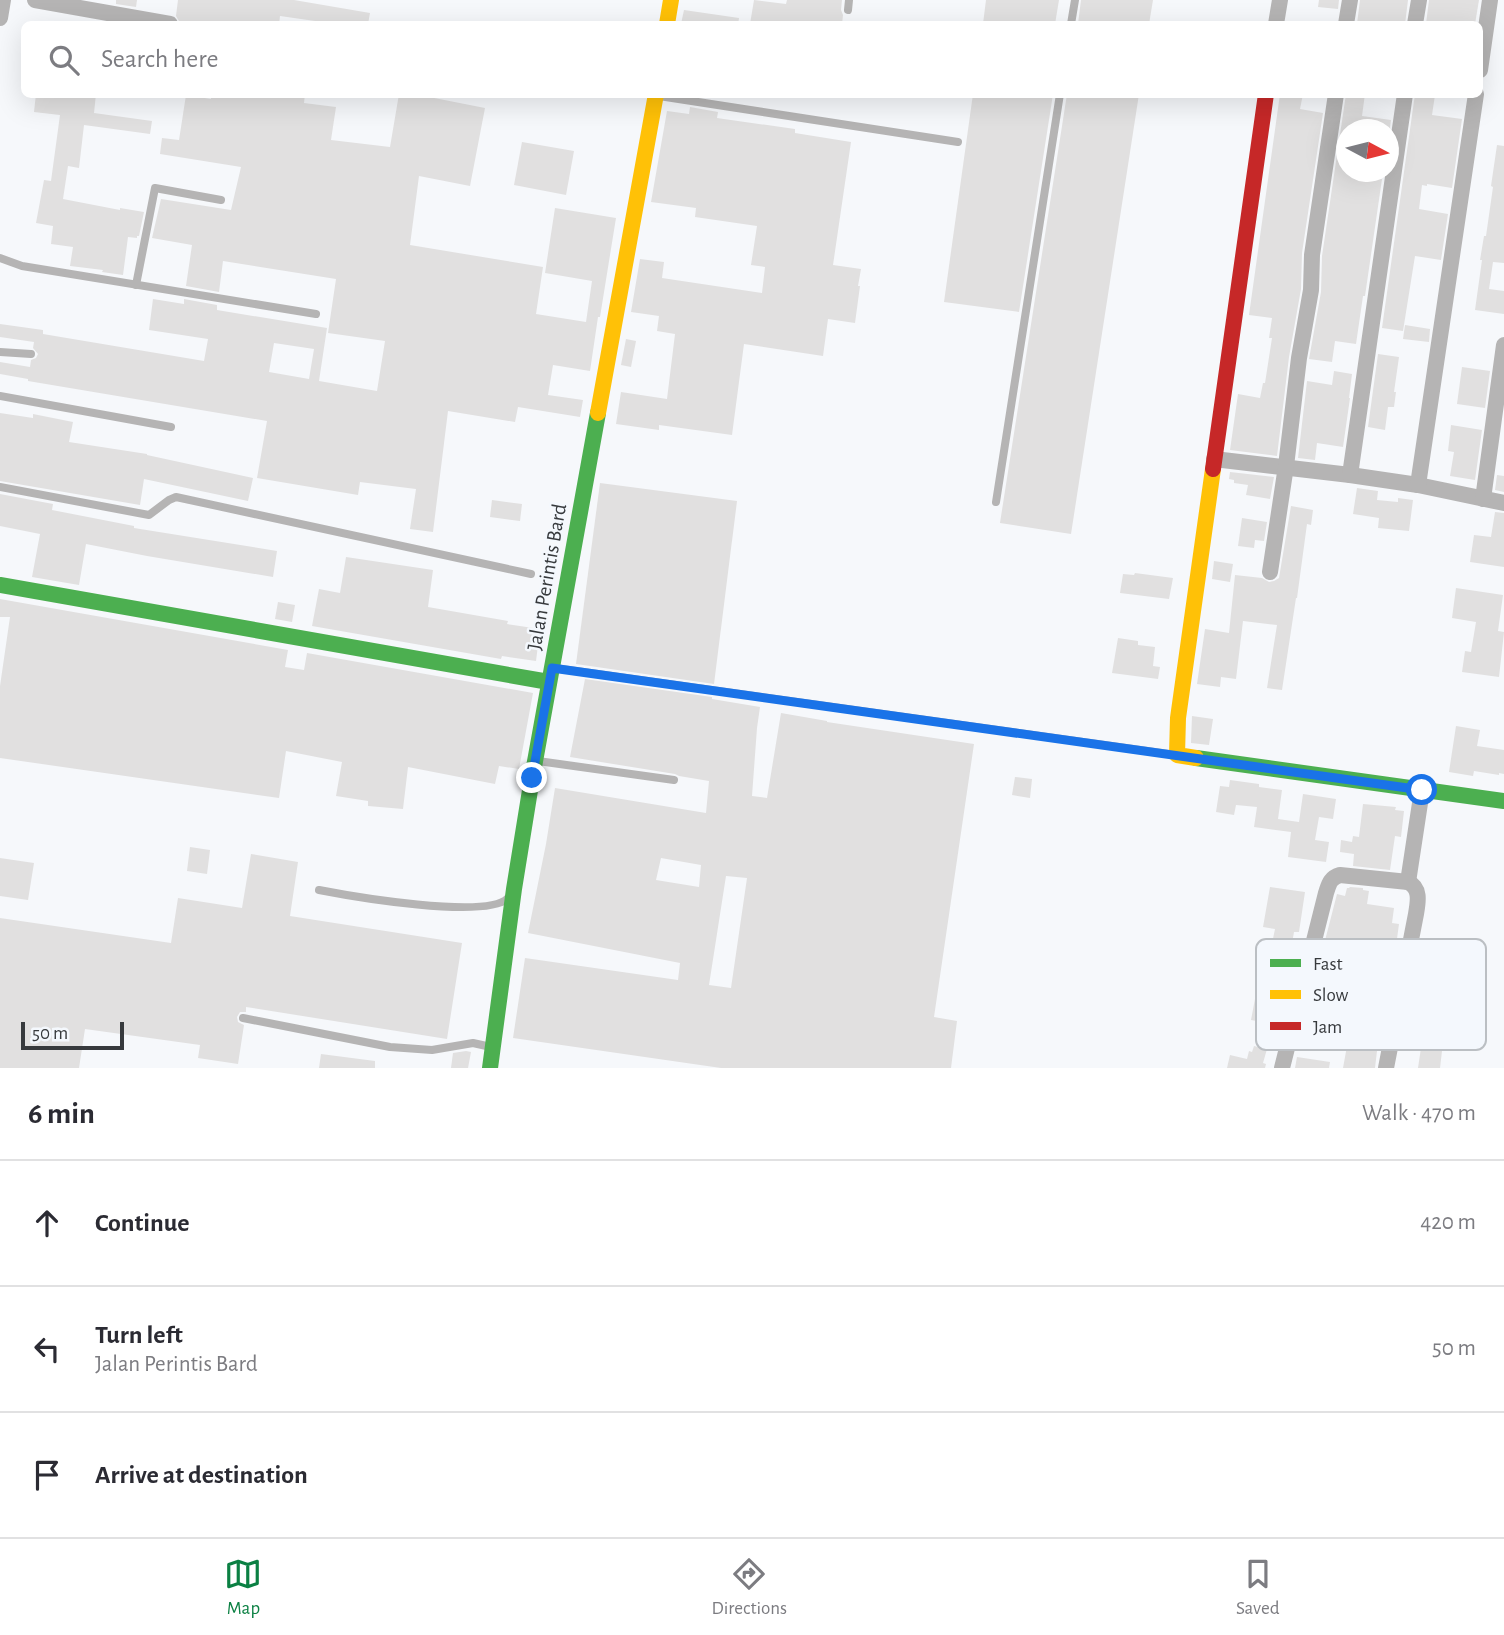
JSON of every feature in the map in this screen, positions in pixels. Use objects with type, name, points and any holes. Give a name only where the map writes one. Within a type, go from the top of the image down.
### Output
[{"type":"street","points":[[0,17],[3,0]]},
{"type":"street","points":[[35,0],[153,21]]},
{"type":"street","points":[[668,21],[671,0]]},
{"type":"street","points":[[1276,21],[1280,0]]},
{"type":"street","points":[[1346,21],[1350,0]]},
{"type":"street","points":[[1416,21],[1419,0]]},
{"type":"street","points":[[1483,45],[1490,0]]},
{"type":"street","name":"Jalan Perintis Bard","points":[[490,1068],[514,889],[535,761],[655,98]]},
{"type":"street","points":[[1265,98],[1178,718],[1177,755],[1504,802]]},
{"type":"street","points":[[1270,572],[1335,98]]},
{"type":"street","points":[[1350,475],[1404,98]]},
{"type":"street","points":[[1418,485],[1475,98]]},
{"type":"street","points":[[1483,499],[1504,345]]},
{"type":"street","points":[[1214,458],[1418,485],[1504,503]]},
{"type":"street","points":[[0,585],[550,675]]},
{"type":"street","points":[[1408,882],[1422,790]]},
{"type":"street","points":[[1315,939],[1329,883],[1334,877],[1340,876],[1413,884],[1418,900],[1411,939]]},
{"type":"street","points":[[1282,1068],[1287,1050]]},
{"type":"street","points":[[1386,1068],[1389,1050]]},
{"type":"lane","points":[[848,10],[849,0]]},
{"type":"lane","points":[[1072,21],[1075,0]]},
{"type":"lane","points":[[675,98],[958,142]]},
{"type":"lane","points":[[996,502],[1059,98]]},
{"type":"lane","points":[[136,285],[155,188],[221,200]]},
{"type":"lane","points":[[0,258],[22,266],[316,314]]},
{"type":"lane","points":[[0,352],[31,354]]},
{"type":"lane","points":[[0,396],[171,427]]},
{"type":"lane","points":[[0,487],[149,515],[176,497],[531,574]]},
{"type":"lane","points":[[550,675],[1177,755]]},
{"type":"lane","points":[[535,761],[674,780]]},
{"type":"lane","points":[[319,890],[430,905],[474,907],[505,901],[514,889]]},
{"type":"lane","points":[[243,1018],[390,1047],[432,1050],[473,1043],[493,1048]]},
{"type":"building","points":[[116,0],[137,0],[136,7],[116,4]]},
{"type":"building","points":[[178,0],[294,0],[370,13],[369,21],[315,21],[280,16],[279,21],[179,21],[176,16]]},
{"type":"building","points":[[754,0],[786,4],[787,0],[842,0],[842,21],[750,21]]},
{"type":"building","points":[[986,0],[1059,0],[1056,21],[983,21]]},
{"type":"building","points":[[1081,0],[1153,0],[1150,21],[1078,21]]},
{"type":"building","points":[[1319,0],[1339,0],[1338,9],[1318,7]]},
{"type":"building","points":[[1360,0],[1408,0],[1405,21],[1357,21]]},
{"type":"building","points":[[1429,0],[1479,0],[1476,21],[1426,21]]},
{"type":"building","points":[[684,10],[739,18],[738,21],[682,21]]},
{"type":"building","points":[[36,98],[96,98],[94,113],[152,121],[150,134],[84,125],[79,168],[68,166],[63,199],[144,212],[139,236],[128,237],[123,275],[70,266],[73,247],[51,244],[53,226],[36,223],[44,180],[51,181],[60,115],[34,112]]},
{"type":"building","points":[[186,98],[305,98],[304,103],[336,107],[331,140],[390,147],[398,98],[434,98],[485,108],[470,186],[419,176],[410,245],[543,267],[536,314],[586,322],[592,281],[545,273],[555,208],[616,218],[590,371],[553,365],[548,395],[583,400],[580,417],[518,407],[515,422],[448,411],[433,532],[410,529],[416,489],[360,482],[358,495],[257,478],[267,421],[0,374],[0,362],[30,367],[31,360],[38,354],[33,348],[34,342],[0,337],[0,324],[43,330],[43,334],[204,361],[208,339],[149,330],[153,299],[184,304],[184,299],[217,305],[217,310],[327,328],[319,381],[377,391],[385,341],[328,333],[336,279],[223,261],[219,292],[186,286],[192,245],[152,238],[161,199],[231,210],[241,167],[160,154],[162,138],[179,140]],"holes":[[[274,343],[314,349],[309,379],[269,372]]]},
{"type":"building","points":[[972,98],[1052,98],[1019,312],[944,302]]},
{"type":"building","points":[[1066,98],[1138,98],[1071,534],[1000,523]]},
{"type":"building","points":[[1279,98],[1302,98],[1300,109],[1323,113],[1302,253],[1301,289],[1289,357],[1277,456],[1230,450],[1238,394],[1260,398],[1272,338],[1269,338],[1272,318],[1249,315]]},
{"type":"building","points":[[1345,98],[1364,98],[1362,116],[1384,119],[1342,119]]},
{"type":"building","points":[[1414,98],[1435,98],[1432,115],[1462,119],[1452,188],[1422,185],[1419,209],[1448,214],[1441,260],[1415,256],[1403,331],[1382,328]]},
{"type":"building","points":[[690,107],[718,112],[717,118],[795,129],[795,133],[851,142],[833,265],[861,269],[855,323],[828,319],[823,356],[744,344],[732,435],[659,425],[659,430],[616,424],[621,392],[667,399],[675,334],[657,331],[659,316],[631,312],[640,259],[664,262],[662,278],[762,293],[765,267],[751,265],[757,226],[695,217],[696,208],[651,202],[667,111],[689,114]]},
{"type":"building","points":[[522,142],[574,151],[566,195],[514,185]]},
{"type":"building","points":[[1497,145],[1504,146],[1504,263],[1493,262],[1489,289],[1504,291],[1504,314],[1475,310]]},
{"type":"building","points":[[1336,161],[1336,182],[1382,182],[1356,344],[1335,341],[1332,362],[1309,359],[1321,292],[1322,256]]},
{"type":"building","points":[[1405,325],[1430,329],[1429,342],[1403,339]]},
{"type":"building","points":[[626,339],[636,341],[631,367],[621,365]]},
{"type":"building","points":[[1378,354],[1399,357],[1394,407],[1388,407],[1385,430],[1368,427]]},
{"type":"building","points":[[1462,367],[1490,371],[1485,408],[1457,404]]},
{"type":"building","points":[[1334,371],[1352,374],[1343,447],[1317,443],[1315,460],[1298,458],[1307,381],[1332,385]]},
{"type":"building","points":[[0,413],[33,418],[33,414],[73,422],[69,442],[147,454],[253,478],[248,501],[144,479],[140,505],[0,481]]},
{"type":"building","points":[[1451,425],[1482,430],[1475,480],[1450,476],[1454,452],[1448,451]]},
{"type":"building","points":[[1230,472],[1274,477],[1270,499],[1246,495],[1248,485],[1234,483],[1234,480],[1229,479]]},
{"type":"building","points":[[1497,475],[1504,476],[1504,492],[1495,490]]},
{"type":"building","points":[[600,483],[737,501],[714,684],[576,664]]},
{"type":"building","points":[[1357,488],[1378,491],[1377,500],[1413,500],[1409,531],[1378,528],[1379,518],[1353,514]]},
{"type":"building","points":[[0,494],[53,504],[52,510],[134,528],[277,551],[273,577],[86,544],[79,585],[32,577],[40,534],[0,526]]},
{"type":"building","points":[[492,500],[522,504],[520,521],[490,517]]},
{"type":"building","points":[[1291,506],[1313,510],[1311,525],[1307,524],[1282,690],[1267,688],[1277,625],[1243,621],[1236,679],[1221,677],[1220,687],[1197,684],[1205,629],[1229,633],[1235,575],[1262,578],[1269,582],[1279,578]]},
{"type":"building","points":[[1495,512],[1504,513],[1504,567],[1470,562],[1474,535],[1491,537]]},
{"type":"building","points":[[1242,518],[1267,522],[1264,541],[1255,540],[1254,548],[1238,546]]},
{"type":"building","points":[[346,557],[433,570],[428,607],[540,629],[536,661],[502,656],[501,659],[312,626],[319,589],[340,593]]},
{"type":"building","points":[[1214,561],[1233,564],[1230,582],[1212,579]]},
{"type":"building","points":[[1123,574],[1173,578],[1169,599],[1120,593]]},
{"type":"building","points":[[1456,588],[1503,595],[1498,631],[1504,632],[1499,677],[1462,672],[1465,651],[1471,652],[1476,622],[1452,618]]},
{"type":"building","points":[[0,599],[288,650],[285,667],[304,670],[307,653],[533,693],[519,769],[499,766],[495,784],[408,767],[403,809],[368,806],[368,801],[336,796],[342,762],[286,751],[279,798],[0,758],[0,686],[10,617],[0,617]]},
{"type":"building","points":[[278,602],[295,605],[292,622],[275,619]]},
{"type":"building","points":[[1118,638],[1155,647],[1153,666],[1160,667],[1158,679],[1112,673]]},
{"type":"building","points":[[585,679],[712,697],[760,707],[752,796],[767,798],[781,713],[974,744],[934,1017],[957,1021],[951,1068],[721,1068],[513,1038],[525,958],[678,980],[680,963],[528,933],[555,788],[706,813],[709,781],[570,757]],"holes":[[[661,858],[701,865],[699,887],[656,880]],[[726,876],[747,878],[731,988],[709,985]]]},
{"type":"building","points":[[1192,716],[1213,719],[1209,745],[1191,743]]},
{"type":"building","points":[[1456,726],[1480,730],[1477,746],[1504,750],[1504,774],[1474,771],[1473,776],[1449,772]]},
{"type":"building","points":[[1015,777],[1032,779],[1030,798],[1012,795]]},
{"type":"building","points":[[1230,780],[1282,790],[1278,819],[1299,822],[1303,794],[1336,799],[1333,819],[1319,817],[1315,840],[1329,842],[1326,862],[1288,857],[1291,832],[1254,827],[1257,807],[1236,805],[1234,815],[1216,812],[1220,786],[1229,787]]},
{"type":"building","points":[[1363,804],[1396,807],[1395,810],[1404,811],[1401,837],[1395,836],[1390,870],[1353,866],[1354,854],[1340,852],[1341,840],[1352,842],[1353,836],[1359,837]]},
{"type":"building","points":[[190,847],[210,850],[207,874],[187,871]]},
{"type":"building","points":[[251,854],[298,862],[290,916],[462,943],[447,1039],[246,1007],[246,1012],[240,1012],[237,1017],[238,1022],[244,1025],[238,1064],[198,1058],[200,1045],[85,1029],[79,1068],[0,1068],[0,918],[171,943],[178,898],[242,908]]},
{"type":"building","points":[[0,858],[34,863],[28,900],[0,896]]},
{"type":"building","points":[[1270,887],[1305,892],[1299,932],[1294,932],[1293,939],[1273,939],[1275,929],[1263,927]]},
{"type":"building","points":[[1347,888],[1363,888],[1369,891],[1367,904],[1394,908],[1392,923],[1399,924],[1397,939],[1325,939],[1337,894],[1345,896]]},
{"type":"building","points":[[1256,994],[1256,1021],[1251,1020]]},
{"type":"building","points":[[1254,1046],[1256,1050],[1267,1050],[1263,1063],[1266,1064],[1265,1068],[1227,1068],[1230,1055],[1247,1059],[1249,1051],[1252,1052]]},
{"type":"building","points":[[1346,1050],[1377,1050],[1375,1068],[1343,1068]]},
{"type":"building","points":[[1421,1050],[1442,1051],[1440,1068],[1418,1068]]},
{"type":"building","points":[[471,1052],[468,1068],[451,1068],[453,1053]]},
{"type":"building","points":[[321,1054],[375,1061],[375,1068],[319,1068]]},
{"type":"building","points":[[1297,1057],[1330,1062],[1329,1068],[1295,1068]]},
{"type":"traffic: fast","points":[[490,1068],[532,778],[598,413]]},
{"type":"traffic: fast","points":[[0,585],[549,682]]},
{"type":"traffic: fast","points":[[1196,758],[1504,801]]},
{"type":"traffic: slow","points":[[668,21],[671,0]]},
{"type":"traffic: slow","points":[[598,413],[655,98]]},
{"type":"traffic: slow","points":[[1196,758],[1177,755],[1178,718],[1213,469]]},
{"type":"traffic: jam","points":[[1213,469],[1265,98]]},
{"type":"route","points":[[532,778],[552,668],[1422,790]]}]
